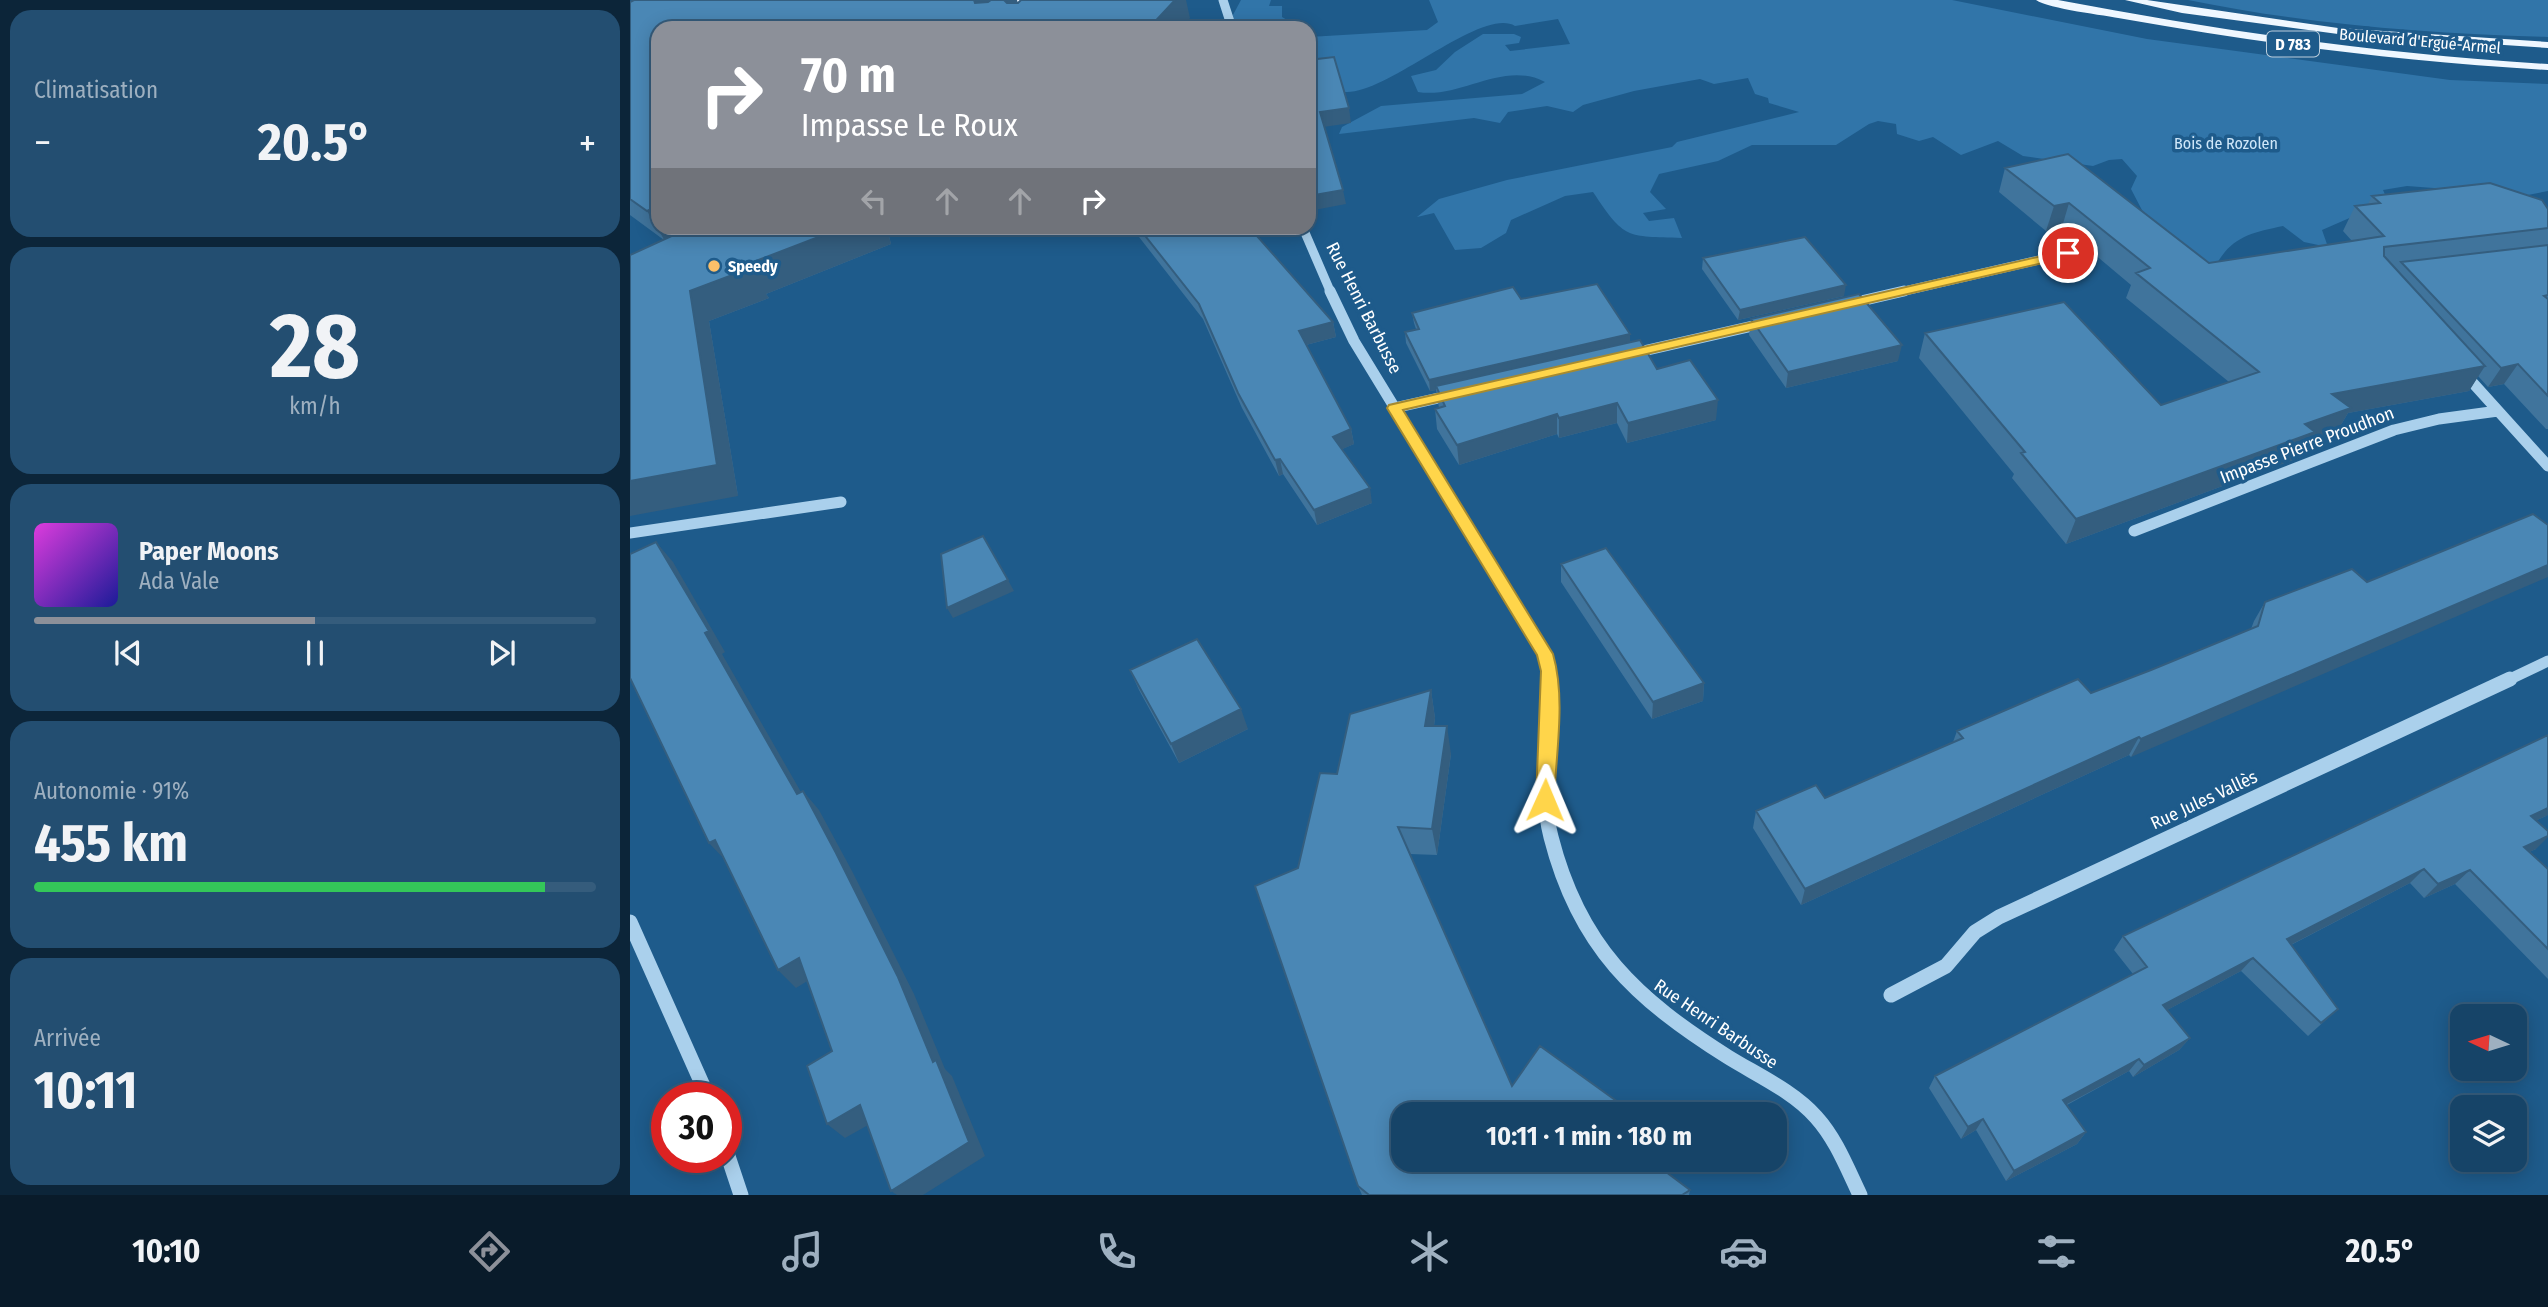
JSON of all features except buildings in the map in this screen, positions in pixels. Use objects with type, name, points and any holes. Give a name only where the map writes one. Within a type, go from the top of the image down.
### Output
[{"type":"main road","name":"Boulevard d'Ergué-Armel","points":[[2041,0],[2312,47],[2389,56],[2548,66]]},
{"type":"main road","name":"Boulevard d'Ergué-Armel","points":[[2130,0],[2215,16],[2306,28],[2432,39],[2548,45]]},
{"type":"main road","points":[[999,21],[1021,3]]},
{"type":"street","points":[[1223,0],[1230,21]]},
{"type":"street","name":"Rue Henri Barbusse","points":[[1306,235],[1349,330],[1545,654],[1549,671],[1545,820],[1562,871],[1584,923],[1617,975],[1650,1006],[1784,1092],[1816,1116],[1835,1144],[1860,1195]]},
{"type":"street","points":[[1839,306],[2068,253]]},
{"type":"street","points":[[1623,355],[1772,321]]},
{"type":"street","points":[[2455,363],[2548,466]]},
{"type":"street","points":[[1394,408],[1462,392]]},
{"type":"street","name":"Impasse Pierre Proudhon","points":[[2134,531],[2394,430],[2439,419],[2498,411]]},
{"type":"street","points":[[630,533],[841,502]]},
{"type":"street","name":"Rue Jules Vallès","points":[[1891,995],[1946,966],[1975,932],[1999,917],[2548,661]]},
{"type":"street","points":[[630,922],[701,1082]]},
{"type":"street","points":[[734,1173],[741,1195]]},
{"type":"green space","points":[[1241,0],[1271,0],[1269,6],[1282,6],[1282,17],[1289,21],[1230,21]]},
{"type":"green space","name":"Bois de Rozolen","points":[[1429,0],[1952,0],[2147,39],[2450,80],[2548,84],[2548,191],[2497,201],[2447,189],[2407,186],[2383,190],[2392,210],[2377,206],[2322,230],[2328,247],[2304,242],[2283,226],[2242,238],[2227,250],[2214,269],[2156,237],[2131,189],[2137,176],[2122,159],[2093,166],[2023,156],[1998,141],[1961,155],[1933,137],[1919,141],[1897,134],[1896,124],[1878,121],[1836,145],[1752,145],[1718,161],[1659,174],[1650,192],[1666,209],[1643,213],[1649,221],[1674,218],[1682,238],[1649,237],[1628,232],[1613,219],[1593,192],[1565,196],[1511,220],[1506,233],[1481,248],[1455,250],[1434,213],[1417,217],[1439,199],[1507,180],[1672,147],[1677,142],[1799,112],[1769,103],[1768,98],[1755,94],[1748,78],[1714,84],[1700,79],[1634,91],[1583,105],[1573,112],[1547,106],[1508,112],[1500,123],[1474,118],[1339,134],[1342,127],[1381,106],[1522,94],[1545,82],[1529,76],[1513,75],[1434,93],[1418,92],[1411,76],[1436,70],[1455,52],[1483,34],[1514,34],[1521,37],[1519,43],[1505,45],[1510,51],[1570,44],[1558,19],[1515,26],[1500,23],[1480,28],[1385,80],[1363,89],[1345,92],[1316,82],[1316,37],[1427,30],[1438,22]]},
{"type":"green space","points":[[2188,0],[2548,0],[2548,37],[2367,26]]},
{"type":"place","name":"Speedy","points":[[714,266]]},
{"type":"route","points":[[1545,800],[1549,702],[1549,671],[1545,654],[1394,408],[2068,253]]}]
